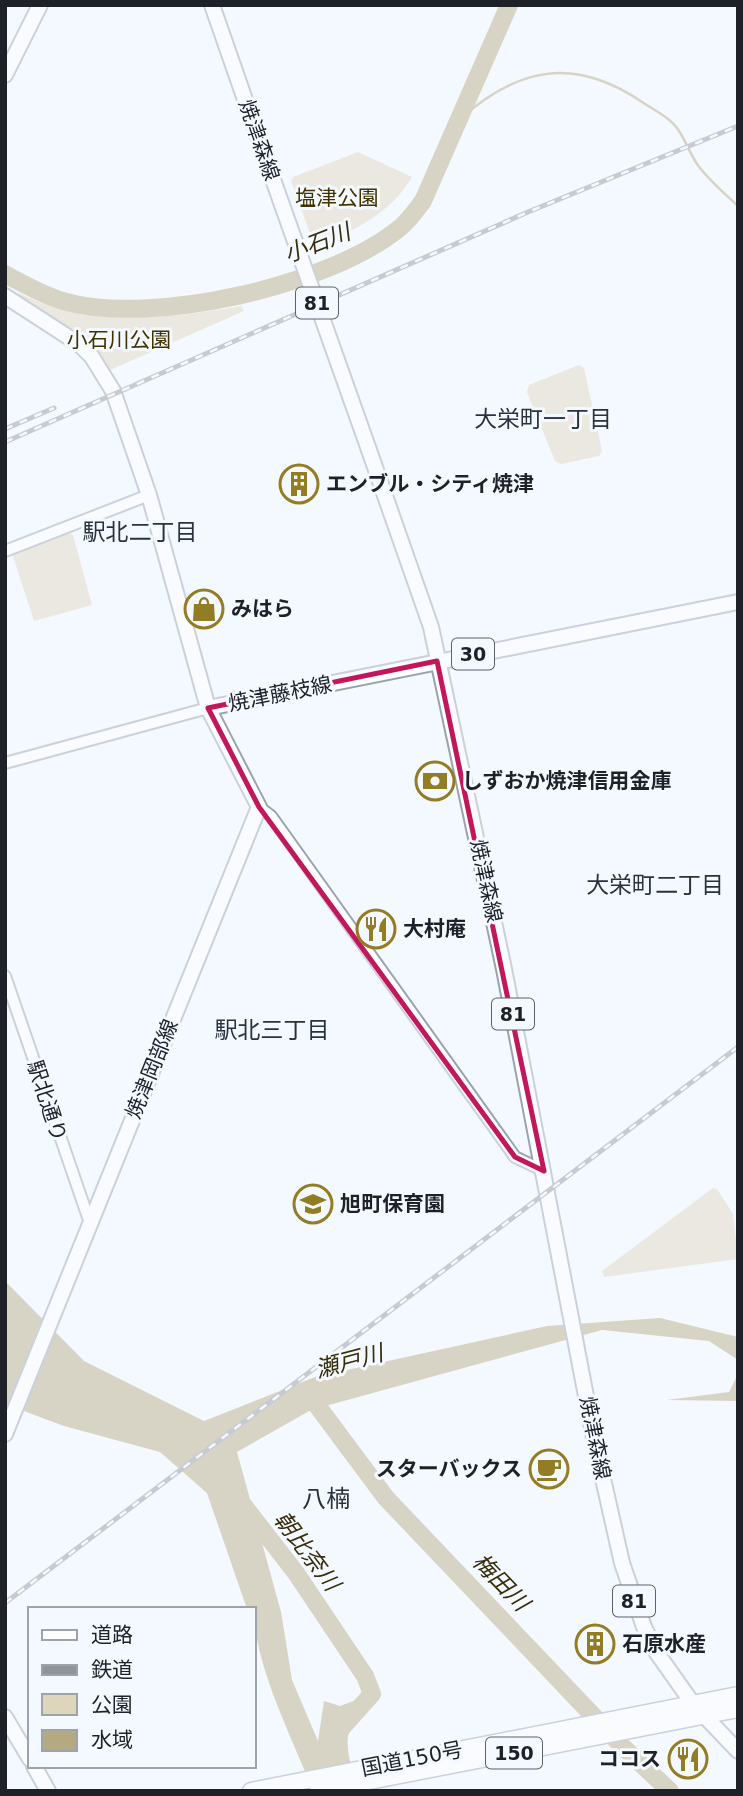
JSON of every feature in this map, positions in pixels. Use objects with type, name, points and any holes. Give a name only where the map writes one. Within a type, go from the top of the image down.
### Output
[{"type":"highway","name":"国道150号","points":[[318,1791],[590,1724],[738,1695]]},
{"type":"highway","name":"国道150号","points":[[251,1791],[602,1737],[738,1709]]},
{"type":"main road","points":[[5,75],[40,5]]},
{"type":"main road","name":"焼津森線","points":[[212,5],[431,627],[505,969],[591,1421],[614,1531],[633,1599],[657,1653],[693,1704],[738,1751]]},
{"type":"main road","name":"焼津藤枝線","points":[[5,296],[79,344],[92,357],[122,411],[149,495],[208,708],[738,602]]},
{"type":"main road","points":[[208,708],[259,807]]},
{"type":"main road","name":"焼津岡部線","points":[[5,1434],[259,807]]},
{"type":"main road","points":[[5,1717],[28,1756]]},
{"type":"main road","points":[[35,1768],[48,1791]]},
{"type":"street","points":[[5,551],[149,495]]},
{"type":"street","points":[[5,763],[208,708]]},
{"type":"street","points":[[259,807],[271,816],[515,1157],[544,1171]]},
{"type":"street","name":"駅北通り","points":[[5,976],[89,1231]]},
{"type":"highlighted area","points":[[437,661],[544,1171],[515,1157],[259,807],[208,708]]},
{"type":"green space","name":"塩津公園","points":[[358,152],[412,177],[383,211],[318,246],[314,244],[291,181],[293,177]]},
{"type":"green space","name":"小石川公園","points":[[19,293],[46,304],[100,315],[157,317],[241,306],[244,311],[110,370],[82,339],[19,297]]},
{"type":"green space","points":[[579,365],[584,368],[602,451],[599,456],[561,464],[555,461],[527,392],[529,385]]},
{"type":"green space","points":[[68,533],[73,535],[92,605],[34,621],[12,553]]},
{"type":"green space","points":[[713,1188],[717,1189],[733,1214],[738,1259],[604,1277],[602,1271]]},
{"type":"water","points":[[5,1281],[84,1361],[204,1421],[315,1377],[547,1326],[660,1318],[738,1337],[738,1360],[709,1341],[602,1330],[311,1410],[237,1452],[281,1612],[292,1680],[318,1741],[324,1701],[340,1706],[372,1694],[354,1718],[348,1740],[351,1763],[361,1791],[313,1791],[267,1677],[256,1631],[256,1607],[246,1607],[207,1493],[160,1452],[64,1426],[5,1404]]},
{"type":"water","points":[[738,1374],[738,1401],[667,1400],[729,1392]]},
{"type":"waterway","name":"小石川","points":[[5,274],[63,301],[100,308],[143,309],[191,304],[288,283],[371,247],[402,226],[423,201],[509,5]]},
{"type":"waterway","points":[[459,120],[503,88],[525,79],[547,74],[593,78],[617,87],[672,122],[700,168],[738,206]]},
{"type":"waterway","name":"梅田川","points":[[310,1396],[386,1498],[622,1746],[670,1791]]},
{"type":"waterway","name":"朝比奈川","points":[[244,1506],[296,1573],[365,1676],[372,1694],[338,1732]]},
{"type":"railway","points":[[5,442],[528,212],[738,126]]},
{"type":"railway","points":[[5,429],[54,408]]},
{"type":"railway","points":[[5,1603],[738,1047]]},
{"type":"place","name":"エンブル・シティ焼津","points":[[299,484]]},
{"type":"place","name":"みはら","points":[[204,609]]},
{"type":"place","name":"しずおか焼津信用金庫","points":[[435,781]]},
{"type":"place","name":"大村庵","points":[[376,929]]},
{"type":"place","name":"旭町保育園","points":[[313,1204]]},
{"type":"place","name":"スターバックス","points":[[549,1469]]},
{"type":"place","name":"石原水産","points":[[595,1644]]},
{"type":"place","name":"ココス","points":[[688,1759]]},
{"type":"district","name":"大栄町一丁目","points":[[543,419]]},
{"type":"district","name":"駅北二丁目","points":[[140,532]]},
{"type":"district","name":"大栄町二丁目","points":[[655,885]]},
{"type":"district","name":"駅北三丁目","points":[[272,1030]]},
{"type":"district","name":"八楠","points":[[326,1499]]},
{"type":"water label","name":"瀬戸川","points":[[349,1361]]}]
